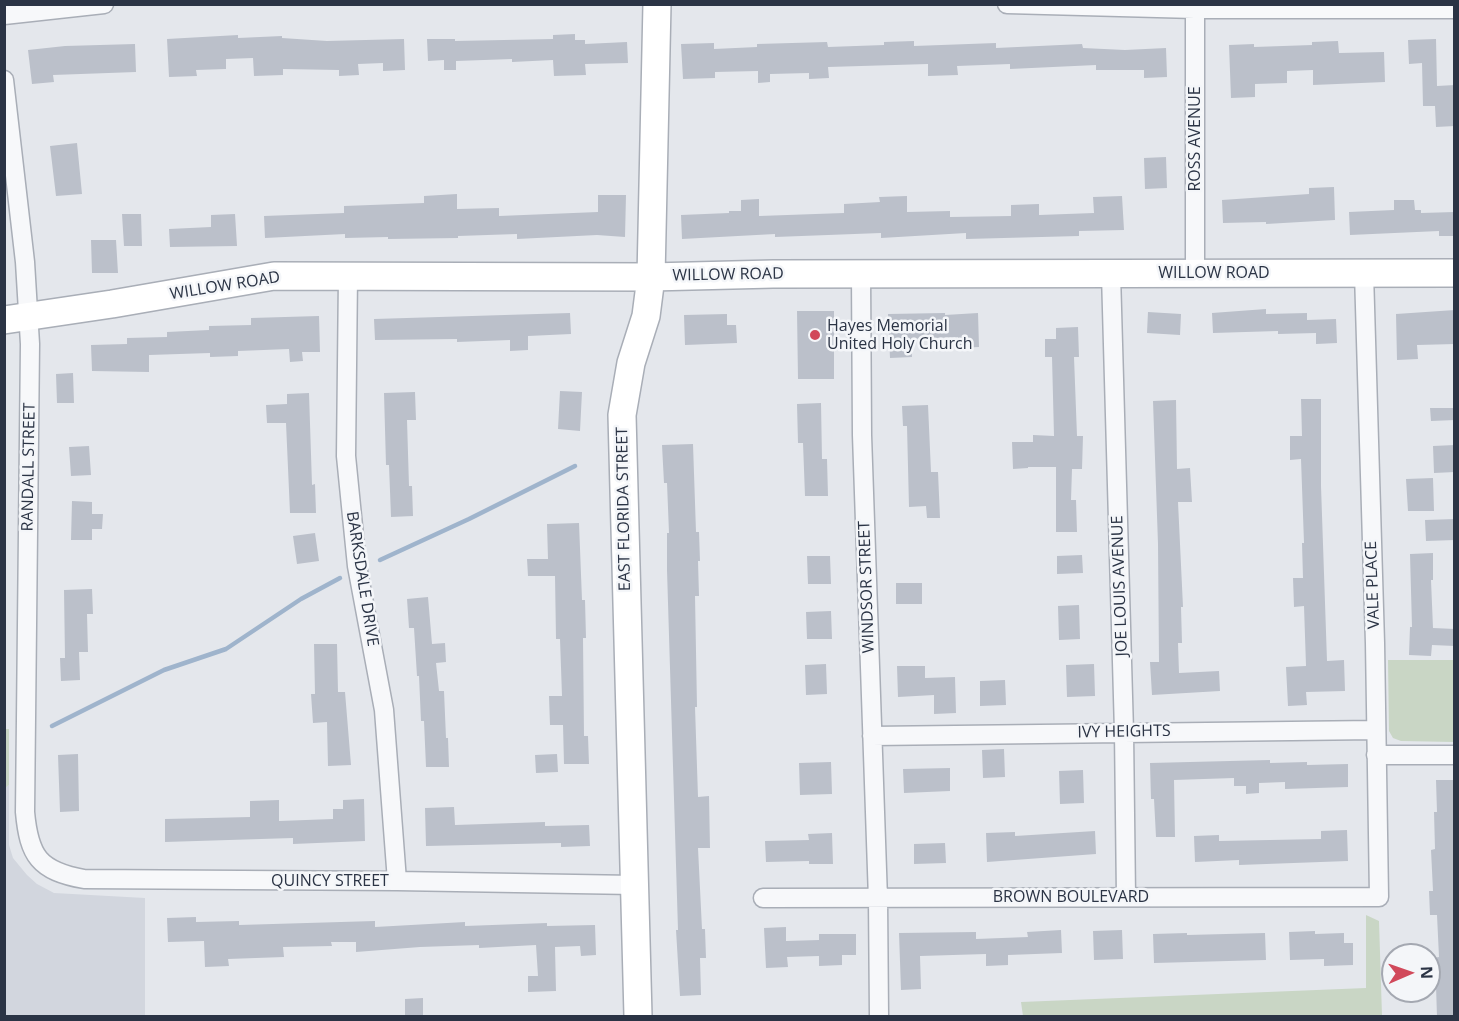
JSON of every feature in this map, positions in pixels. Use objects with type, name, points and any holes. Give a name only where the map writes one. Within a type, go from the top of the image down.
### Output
[{"type":"street","points":[[4,15],[104,4]]},
{"type":"street","name":"EAST FLORIDA STREET","points":[[638,1017],[622,415],[630,363],[646,316],[651,277],[657,4]]},
{"type":"street","points":[[1007,4],[1455,9]]},
{"type":"street","name":"ROSS AVENUE","points":[[1195,7],[1195,273]]},
{"type":"street","name":"RANDALL STREET","points":[[4,80],[25,262],[16,319],[30,344],[25,812],[27,832],[34,854]]},
{"type":"street","name":"VALE PLACE","points":[[1364,273],[1375,643],[1379,897]]},
{"type":"street","name":"WILLOW ROAD","points":[[16,319],[274,276],[651,277],[861,274],[1455,273]]},
{"type":"street","name":"WINDSOR STREET","points":[[861,274],[862,435],[878,898],[879,1017]]},
{"type":"street","name":"JOE LOUIS AVENUE","points":[[1112,274],[1126,897]]},
{"type":"street","name":"BARKSDALE DRIVE","points":[[348,275],[346,456],[357,566],[384,710],[397,881]]},
{"type":"street","name":"IVY HEIGHTS","points":[[872,736],[1375,730]]},
{"type":"street","points":[[1376,755],[1455,755]]},
{"type":"street","name":"QUINCY STREET","points":[[34,854],[49,868],[64,875],[84,879],[634,885]]},
{"type":"street","name":"BROWN BOULEVARD","points":[[763,898],[1379,897]]},
{"type":"shaded area","points":[[9,785],[9,845],[13,858],[37,884],[54,893],[145,898],[145,1016],[5,1016],[4,788]]},
{"type":"green space","points":[[1388,660],[1454,660],[1454,742],[1401,741],[1393,738],[1389,731]]},
{"type":"green space","points":[[5,729],[9,729],[9,785],[5,788]]},
{"type":"green space","points":[[1366,915],[1379,921],[1382,1016],[1023,1016],[1021,1002],[1366,988]]},
{"type":"building","points":[[575,34],[575,40],[585,40],[585,44],[627,42],[628,63],[585,64],[586,75],[554,76],[553,60],[456,61],[456,70],[444,70],[444,60],[428,61],[427,39],[455,39],[455,41],[553,39],[553,35]]},
{"type":"building","points":[[238,35],[238,38],[282,36],[282,38],[327,41],[404,39],[405,70],[383,71],[383,63],[358,64],[359,75],[339,76],[339,70],[283,69],[283,75],[254,76],[253,58],[226,59],[226,69],[196,70],[197,76],[169,77],[167,39]]},
{"type":"building","points":[[1436,39],[1437,86],[1455,85],[1455,126],[1436,127],[1435,106],[1423,106],[1422,63],[1409,64],[1408,40]]},
{"type":"building","points":[[914,41],[914,46],[996,43],[996,48],[1082,44],[1083,48],[1125,50],[1166,48],[1167,77],[1144,78],[1144,70],[1096,70],[1096,65],[1010,69],[1010,64],[957,66],[958,75],[928,76],[928,64],[828,67],[829,78],[809,79],[809,73],[770,74],[770,82],[758,83],[758,71],[715,72],[715,78],[683,79],[681,44],[714,43],[714,49],[757,47],[757,44],[827,42],[828,47],[884,45],[884,42]]},
{"type":"building","points":[[1338,41],[1339,53],[1384,52],[1385,82],[1313,85],[1313,70],[1287,71],[1287,83],[1255,84],[1255,97],[1231,98],[1229,45],[1254,44],[1254,47],[1312,45],[1312,42]]},
{"type":"building","points":[[135,44],[136,72],[53,75],[54,82],[32,84],[28,50],[65,46]]},
{"type":"building","points":[[77,143],[82,194],[56,196],[50,146]]},
{"type":"building","points":[[1166,157],[1167,188],[1145,189],[1144,158]]},
{"type":"building","points":[[1334,187],[1335,220],[1266,224],[1266,222],[1223,223],[1222,200],[1309,194],[1309,188]]},
{"type":"building","points":[[457,194],[457,209],[499,208],[499,216],[598,212],[598,195],[626,195],[625,237],[597,235],[517,239],[517,234],[388,239],[388,237],[345,238],[345,234],[265,238],[264,216],[344,213],[344,206],[424,203],[424,196]]},
{"type":"building","points":[[907,196],[907,212],[950,211],[950,217],[1011,216],[1011,205],[1039,204],[1039,215],[1094,213],[1093,197],[1122,196],[1124,230],[1079,231],[1079,236],[966,239],[966,233],[881,238],[881,233],[775,237],[775,234],[682,239],[681,215],[741,211],[741,200],[759,199],[759,216],[844,213],[844,204],[880,202],[879,197]]},
{"type":"building","points":[[1394,200],[1414,200],[1415,210],[1421,210],[1421,213],[1455,212],[1455,236],[1439,236],[1439,231],[1350,235],[1349,212],[1394,210]]},
{"type":"building","points":[[122,214],[141,214],[142,246],[124,246]]},
{"type":"building","points":[[235,214],[237,246],[170,247],[169,229],[211,227],[211,215]]},
{"type":"building","points":[[91,240],[116,240],[118,273],[92,273]]},
{"type":"building","points":[[1266,309],[1266,314],[1307,313],[1307,320],[1336,319],[1337,343],[1316,344],[1316,333],[1278,334],[1278,331],[1213,333],[1212,313]]},
{"type":"building","points":[[1455,310],[1455,344],[1417,345],[1418,359],[1397,360],[1396,314]]},
{"type":"building","points":[[797,311],[834,311],[834,379],[798,379]]},
{"type":"building","points":[[1148,312],[1181,314],[1180,335],[1147,333]]},
{"type":"building","points":[[570,313],[571,334],[528,336],[528,350],[510,351],[510,340],[457,342],[457,339],[375,340],[374,319]]},
{"type":"building","points":[[945,313],[945,315],[978,313],[979,347],[958,348],[958,337],[911,339],[912,357],[890,358],[888,314]]},
{"type":"building","points":[[727,314],[727,325],[736,325],[737,343],[685,345],[684,315]]},
{"type":"building","points":[[319,316],[320,352],[302,352],[303,361],[290,362],[289,349],[238,351],[238,356],[210,357],[210,353],[149,355],[149,372],[92,371],[91,345],[127,344],[127,338],[167,337],[167,332],[209,330],[209,326],[251,325],[251,318]]},
{"type":"building","points":[[1078,327],[1079,357],[1074,357],[1077,436],[1083,436],[1082,469],[1072,469],[1071,500],[1076,500],[1077,532],[1056,532],[1056,467],[1013,469],[1012,442],[1033,442],[1033,435],[1054,436],[1052,357],[1045,357],[1045,339],[1056,339],[1056,328]]},
{"type":"building","points":[[73,373],[74,403],[57,403],[56,374]]},
{"type":"building","points":[[560,391],[582,392],[580,431],[558,429]]},
{"type":"building","points":[[415,392],[416,420],[407,420],[409,486],[412,486],[413,516],[391,517],[389,465],[386,465],[384,393]]},
{"type":"building","points":[[309,393],[312,485],[315,484],[316,513],[290,513],[286,423],[267,423],[266,405],[287,404],[287,394]]},
{"type":"building","points":[[1301,399],[1321,399],[1321,486],[1327,661],[1344,660],[1345,691],[1306,692],[1307,705],[1288,706],[1286,667],[1306,666],[1304,606],[1294,607],[1293,578],[1303,578],[1301,459],[1290,460],[1290,436],[1302,436]]},
{"type":"building","points":[[1176,400],[1177,469],[1190,468],[1192,502],[1178,502],[1183,607],[1181,607],[1182,643],[1178,643],[1179,673],[1219,671],[1220,691],[1152,695],[1150,662],[1159,662],[1153,401]]},
{"type":"building","points":[[821,403],[822,459],[827,459],[828,496],[805,496],[803,443],[798,443],[797,404]]},
{"type":"building","points":[[928,405],[931,472],[938,472],[940,518],[927,518],[926,506],[909,507],[907,426],[903,426],[902,406]]},
{"type":"building","points":[[1430,408],[1455,408],[1455,420],[1431,421]]},
{"type":"building","points":[[693,444],[696,532],[699,532],[700,561],[698,561],[699,596],[695,596],[698,797],[709,796],[710,848],[698,848],[702,929],[705,929],[706,958],[700,958],[701,995],[680,996],[676,930],[678,930],[667,570],[667,533],[669,533],[667,483],[664,483],[662,445]]},
{"type":"building","points":[[1455,445],[1455,472],[1434,473],[1433,446]]},
{"type":"building","points":[[89,446],[91,475],[71,476],[69,447]]},
{"type":"building","points":[[1433,478],[1434,511],[1408,511],[1406,479]]},
{"type":"building","points":[[72,501],[92,502],[92,514],[103,514],[102,529],[92,529],[92,540],[71,540]]},
{"type":"building","points":[[1455,519],[1455,540],[1426,541],[1425,520]]},
{"type":"building","points":[[579,523],[586,638],[583,638],[584,736],[588,736],[589,764],[564,764],[563,725],[550,725],[549,696],[562,696],[560,639],[556,639],[555,576],[528,576],[527,559],[548,559],[547,524]]},
{"type":"building","points":[[315,533],[319,561],[297,564],[293,536]]},
{"type":"building","points":[[1433,553],[1433,580],[1431,580],[1433,628],[1455,629],[1455,646],[1432,645],[1431,656],[1409,655],[1410,627],[1412,627],[1410,554]]},
{"type":"building","points":[[1082,555],[1083,573],[1057,574],[1057,556]]},
{"type":"building","points":[[807,556],[830,556],[831,584],[808,584]]},
{"type":"building","points":[[896,583],[922,583],[922,604],[896,604]]},
{"type":"building","points":[[92,589],[93,614],[87,614],[88,652],[79,652],[80,680],[61,681],[60,658],[65,658],[64,590]]},
{"type":"building","points":[[428,597],[432,644],[445,643],[446,662],[436,663],[439,691],[444,691],[449,767],[426,767],[424,721],[421,721],[414,628],[409,628],[407,599]]},
{"type":"building","points":[[1079,605],[1080,639],[1059,640],[1058,606]]},
{"type":"building","points":[[831,611],[832,639],[807,639],[806,612]]},
{"type":"building","points":[[314,644],[337,644],[338,692],[345,692],[351,765],[328,766],[327,722],[313,723],[311,694],[315,694]]},
{"type":"building","points":[[826,664],[827,694],[806,695],[805,665]]},
{"type":"building","points":[[1094,664],[1095,696],[1067,697],[1066,665]]},
{"type":"building","points":[[897,666],[925,666],[925,678],[955,677],[956,713],[934,714],[934,695],[898,697]]},
{"type":"building","points":[[1005,680],[1006,705],[980,706],[980,681]]},
{"type":"building","points":[[1004,749],[1005,777],[983,778],[982,750]]},
{"type":"building","points":[[78,754],[79,811],[60,812],[58,755]]},
{"type":"building","points":[[557,754],[558,772],[536,773],[535,755]]},
{"type":"building","points":[[1270,760],[1270,763],[1307,762],[1307,765],[1348,764],[1348,787],[1285,789],[1285,782],[1259,783],[1259,793],[1246,794],[1246,786],[1234,786],[1234,778],[1174,780],[1175,837],[1156,837],[1154,799],[1151,799],[1150,763]]},
{"type":"building","points":[[831,762],[832,794],[800,795],[799,763]]},
{"type":"building","points":[[950,768],[950,791],[904,793],[903,769]]},
{"type":"building","points":[[1083,770],[1084,803],[1060,804],[1059,771]]},
{"type":"building","points":[[1436,780],[1455,780],[1455,1017],[1437,1017],[1437,1003],[1441,1003],[1441,943],[1438,943],[1437,915],[1430,915],[1429,891],[1433,891],[1431,850],[1435,849],[1434,812],[1437,812]]},
{"type":"building","points":[[364,799],[365,841],[293,844],[293,838],[165,842],[165,819],[250,817],[250,801],[279,800],[279,821],[333,819],[333,809],[343,809],[343,800]]},
{"type":"building","points":[[454,807],[455,825],[545,822],[545,826],[589,825],[590,846],[561,847],[561,843],[426,846],[425,808]]},
{"type":"building","points":[[1347,830],[1348,861],[1239,865],[1239,860],[1195,862],[1194,836],[1219,835],[1219,841],[1321,839],[1321,831]]},
{"type":"building","points":[[1095,831],[1096,854],[987,862],[986,833],[1015,832],[1015,836]]},
{"type":"building","points":[[832,833],[833,864],[809,864],[809,861],[766,862],[765,841],[809,840],[808,834]]},
{"type":"building","points":[[945,843],[946,863],[914,864],[914,844]]},
{"type":"building","points":[[196,917],[196,922],[239,921],[239,925],[375,921],[375,927],[465,922],[465,926],[547,923],[547,926],[595,925],[596,955],[581,956],[580,946],[555,947],[556,991],[528,992],[528,976],[538,976],[536,945],[479,948],[479,945],[420,947],[356,952],[356,942],[331,942],[332,946],[283,947],[284,957],[228,959],[229,966],[205,967],[204,941],[168,942],[167,918]]},
{"type":"building","points":[[786,927],[786,941],[819,940],[819,934],[856,934],[856,955],[842,955],[842,965],[819,966],[819,956],[787,957],[788,967],[766,968],[764,928]]},
{"type":"building","points":[[1061,930],[1062,953],[1008,955],[1008,965],[986,966],[986,954],[920,956],[921,989],[901,990],[899,933],[976,932],[976,939],[1028,937],[1027,932]]},
{"type":"building","points":[[1122,930],[1123,959],[1094,960],[1093,931]]},
{"type":"building","points":[[1315,931],[1315,934],[1344,933],[1344,943],[1353,943],[1353,965],[1324,966],[1324,959],[1290,960],[1289,932]]},
{"type":"building","points":[[1187,933],[1187,935],[1265,933],[1266,960],[1154,963],[1153,934]]},
{"type":"building","points":[[423,998],[423,1017],[405,1017],[405,999]]},
{"type":"waterway","points":[[380,560],[575,466]]},
{"type":"waterway","points":[[52,726],[164,670],[226,649],[301,599],[340,578]]},
{"type":"place","name":"Hayes Memorial United Holy Church","points":[[815,335]]}]
